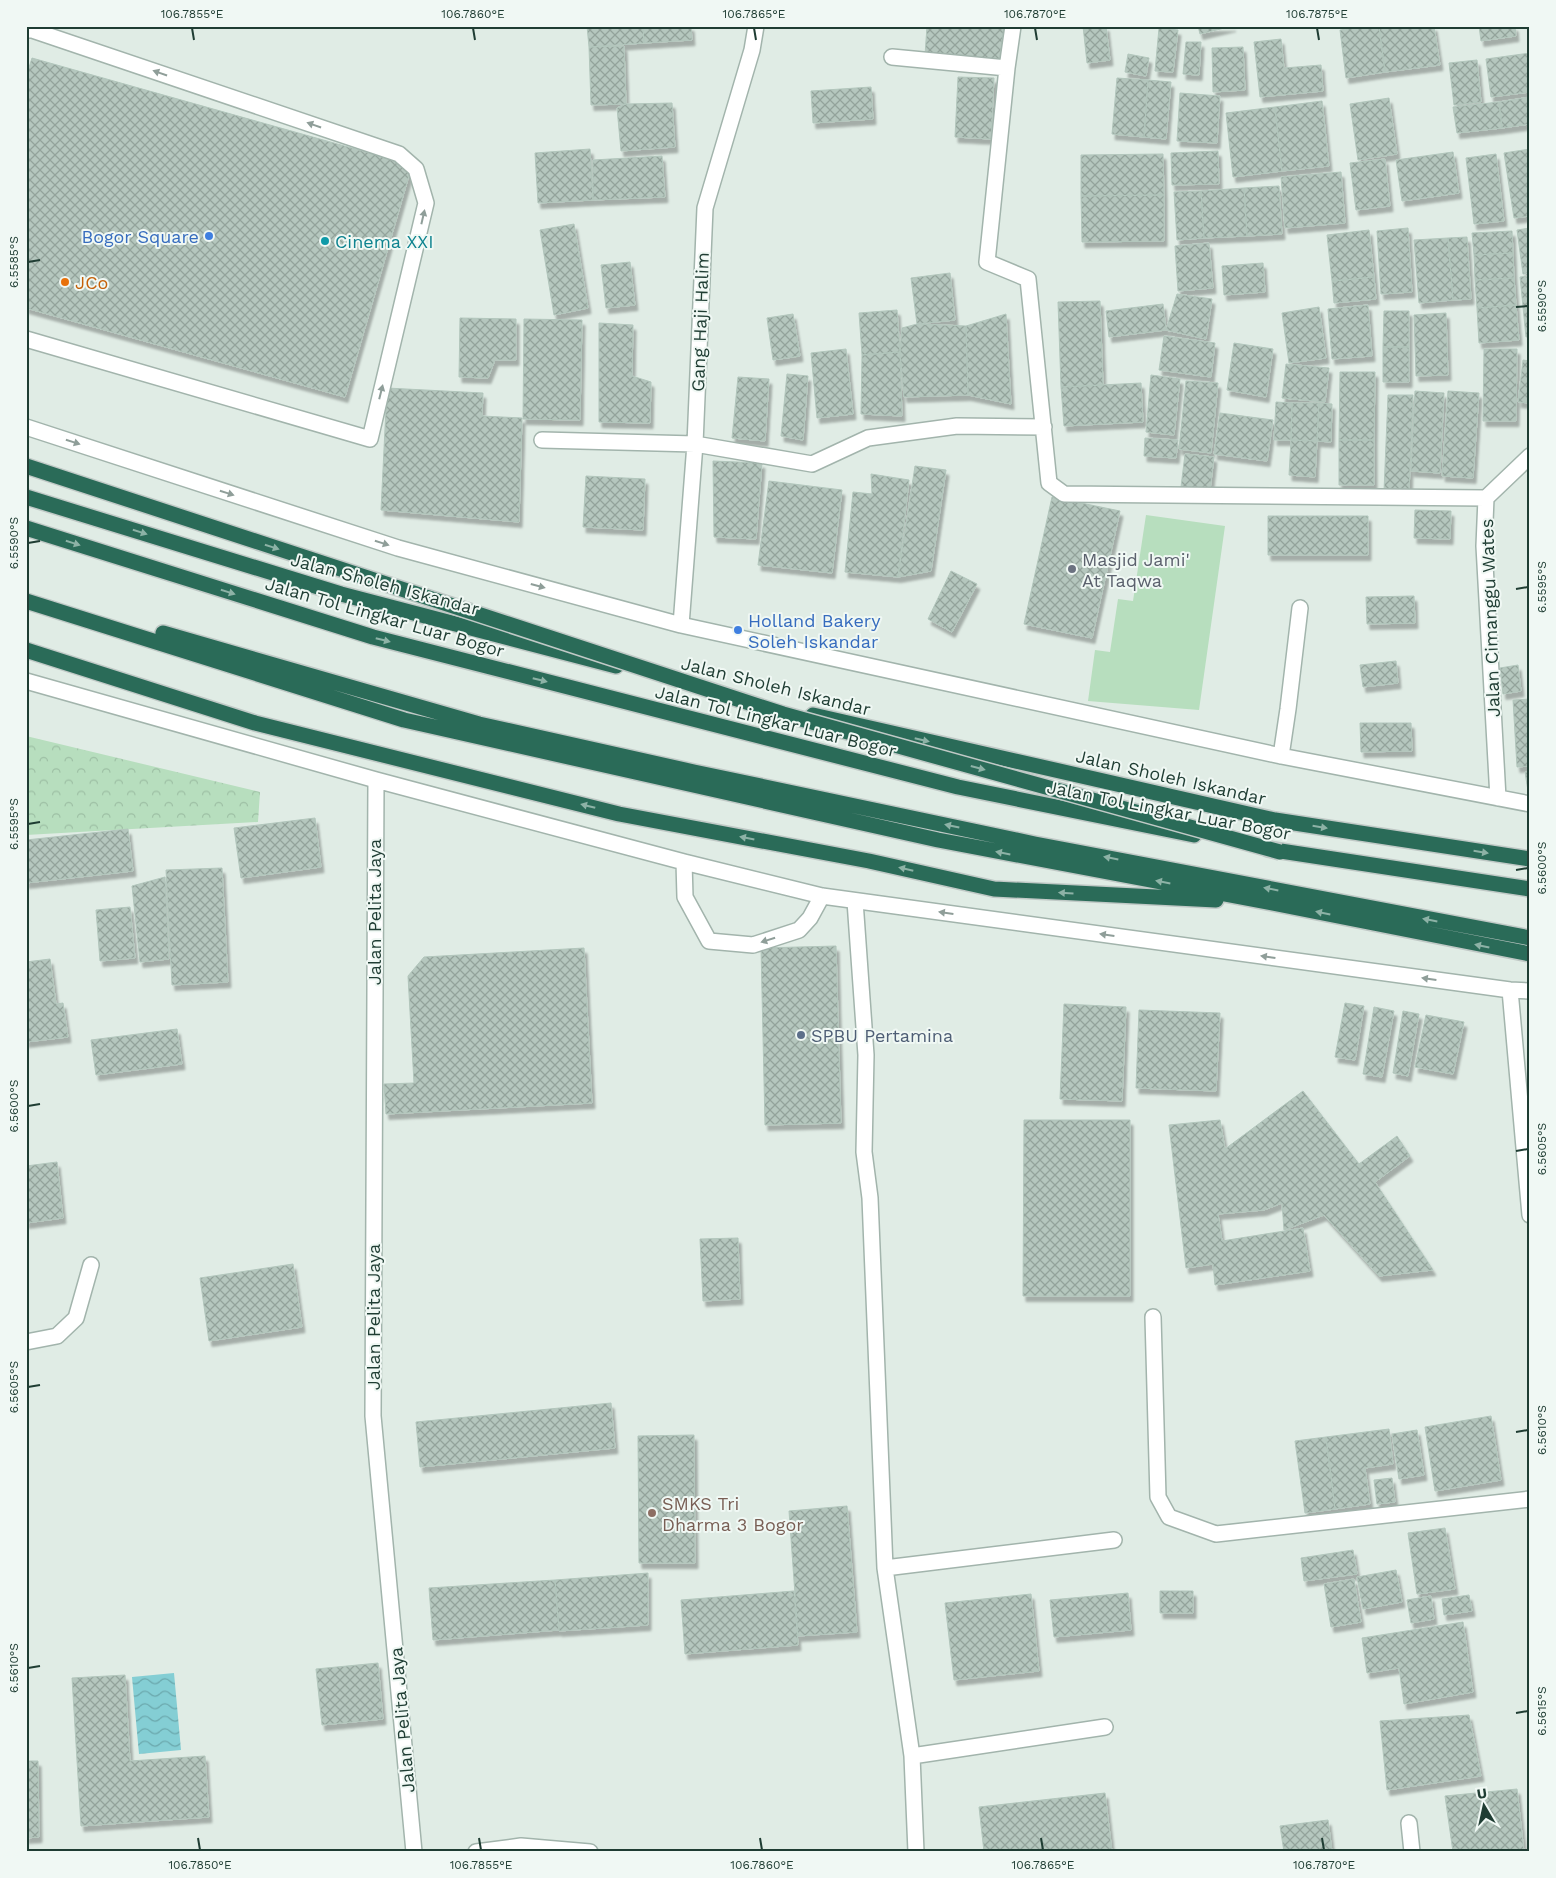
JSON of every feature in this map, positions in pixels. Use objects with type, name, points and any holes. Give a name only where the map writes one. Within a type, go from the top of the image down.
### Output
[{"type":"highway","points":[[26,466],[783,714],[1280,852]]},
{"type":"highway","name":"Jalan Sholeh Iskandar","points":[[26,497],[341,594],[758,703],[1275,820],[1530,859]]},
{"type":"highway","name":"Jalan Tol Lingkar Luar Bogor","points":[[26,528],[364,634],[958,787],[1280,852],[1530,889]]},
{"type":"highway","points":[[26,590],[155,631],[479,724],[694,772],[1035,844],[1530,938]]},
{"type":"highway","points":[[26,601],[404,720],[938,840],[1530,954]]},
{"type":"highway","points":[[26,650],[256,723],[618,814],[869,861],[994,890],[1272,903]]},
{"type":"street","name":"Gang Haji Halim","points":[[681,625],[695,444],[705,208],[752,50],[756,26]]},
{"type":"street","points":[[1013,26],[987,262],[1028,279],[1048,483],[1064,494],[1486,498]]},
{"type":"street","points":[[26,30],[32,30],[399,154],[416,169],[426,204],[370,439],[26,339]]},
{"type":"street","points":[[892,57],[1007,68]]},
{"type":"street","points":[[542,440],[695,444],[812,464],[868,438],[958,426],[1044,427]]},
{"type":"street","points":[[26,427],[398,548],[681,625],[1281,756],[1530,804]]},
{"type":"street","name":"Jalan Cimanggu Wates","points":[[1498,798],[1484,546],[1486,498],[1530,456]]},
{"type":"street","points":[[1281,756],[1300,608]]},
{"type":"street","points":[[26,681],[376,780],[684,862],[822,896],[1510,990],[1530,991]]},
{"type":"street","name":"Jalan Pelita Jaya","points":[[376,780],[373,1416],[414,1852]]},
{"type":"street","points":[[684,862],[685,897],[709,941],[753,945],[799,930],[810,918],[822,896]]},
{"type":"street","points":[[856,901],[866,1055],[864,1152],[870,1198],[885,1568],[912,1756],[916,1852]]},
{"type":"street","points":[[1510,990],[1530,1215]]},
{"type":"street","points":[[26,1342],[57,1336],[76,1318],[91,1265]]},
{"type":"street","points":[[1153,1317],[1158,1497],[1168,1518],[1216,1534],[1530,1499]]},
{"type":"street","points":[[885,1568],[1114,1540]]},
{"type":"street","points":[[912,1756],[1105,1727]]},
{"type":"street","points":[[1409,1823],[1412,1852]]},
{"type":"street","points":[[476,1852],[521,1846],[590,1852]]},
{"type":"green space","points":[[1146,515],[1225,526],[1199,710],[1088,701],[1095,650],[1110,652],[1118,599],[1133,601]]},
{"type":"green space","points":[[26,736],[260,792],[258,822],[26,835]]},
{"type":"water","points":[[174,1673],[181,1750],[139,1754],[132,1677]]},
{"type":"building","points":[[587,26],[643,26],[644,43],[589,47]]},
{"type":"building","points":[[643,26],[691,26],[692,40],[644,43]]},
{"type":"building","points":[[927,26],[1004,26],[999,63],[925,55]]},
{"type":"building","points":[[1083,26],[1106,26],[1110,60],[1087,63]]},
{"type":"building","points":[[1198,26],[1233,26],[1200,34]]},
{"type":"building","points":[[1379,26],[1385,72],[1346,78],[1340,30]]},
{"type":"building","points":[[1379,26],[1434,26],[1440,65],[1385,72]]},
{"type":"building","points":[[1479,26],[1515,26],[1516,36],[1481,41]]},
{"type":"building","points":[[1159,28],[1178,30],[1173,72],[1155,71]]},
{"type":"building","points":[[1281,39],[1284,68],[1321,65],[1323,91],[1260,97],[1254,42]]},
{"type":"building","points":[[1186,42],[1201,42],[1199,75],[1183,74]]},
{"type":"building","points":[[624,46],[626,104],[591,105],[589,47]]},
{"type":"building","points":[[1243,47],[1245,90],[1213,92],[1212,48]]},
{"type":"building","points":[[1530,53],[1530,92],[1491,97],[1486,59]]},
{"type":"building","points":[[1128,54],[1149,58],[1146,76],[1125,72]]},
{"type":"building","name":"Bogor Square","points":[[32,58],[412,165],[345,397],[26,308],[26,77]]},
{"type":"building","points":[[1477,60],[1481,102],[1454,105],[1449,63]]},
{"type":"building","points":[[958,77],[994,78],[991,139],[955,137]]},
{"type":"building","points":[[1117,78],[1148,80],[1144,137],[1112,134]]},
{"type":"building","points":[[1148,80],[1171,82],[1166,139],[1144,137]]},
{"type":"building","points":[[871,87],[873,119],[813,123],[811,91]]},
{"type":"building","points":[[1180,93],[1220,96],[1217,143],[1177,141]]},
{"type":"building","points":[[1530,97],[1530,124],[1502,128],[1499,102]]},
{"type":"building","points":[[1389,98],[1397,154],[1358,160],[1350,104]]},
{"type":"building","points":[[1322,101],[1329,166],[1282,171],[1275,107]]},
{"type":"building","points":[[1499,102],[1502,128],[1457,133],[1453,107]]},
{"type":"building","points":[[672,103],[675,147],[621,151],[617,108],[626,104]]},
{"type":"building","points":[[1275,107],[1282,171],[1233,177],[1226,113]]},
{"type":"building","points":[[590,149],[593,200],[538,203],[535,153]]},
{"type":"building","points":[[1530,149],[1530,216],[1514,218],[1504,153]]},
{"type":"building","points":[[1218,151],[1219,184],[1172,185],[1171,153]]},
{"type":"building","points":[[1453,152],[1459,193],[1402,201],[1396,160]]},
{"type":"building","points":[[1163,154],[1164,195],[1081,196],[1081,155]]},
{"type":"building","points":[[1496,154],[1504,221],[1474,224],[1466,158]]},
{"type":"building","points":[[662,156],[665,197],[593,200],[593,160]]},
{"type":"building","points":[[1385,159],[1390,206],[1356,210],[1350,163]]},
{"type":"building","points":[[1341,172],[1345,223],[1285,228],[1281,177]]},
{"type":"building","points":[[1279,186],[1282,234],[1247,236],[1244,188]]},
{"type":"building","points":[[1244,188],[1247,236],[1204,238],[1201,191]]},
{"type":"building","points":[[1201,191],[1204,238],[1177,240],[1174,192]]},
{"type":"building","points":[[1164,195],[1164,241],[1082,242],[1081,196]]},
{"type":"building","points":[[574,224],[588,308],[554,315],[540,230]]},
{"type":"building","points":[[1408,228],[1412,292],[1381,294],[1377,231]]},
{"type":"building","points":[[1530,228],[1530,273],[1523,274],[1517,230]]},
{"type":"building","points":[[1369,230],[1374,277],[1332,281],[1327,235]]},
{"type":"building","points":[[1512,231],[1513,253],[1474,255],[1472,233]]},
{"type":"building","points":[[1467,237],[1471,299],[1453,300],[1448,238]]},
{"type":"building","points":[[1448,238],[1453,300],[1419,303],[1414,240]]},
{"type":"building","points":[[1209,243],[1213,288],[1178,291],[1175,246]]},
{"type":"building","points":[[1513,253],[1514,278],[1475,280],[1474,255]]},
{"type":"building","points":[[630,262],[635,305],[606,308],[601,265]]},
{"type":"building","points":[[1263,263],[1265,292],[1224,295],[1222,266]]},
{"type":"building","points":[[950,273],[955,320],[917,324],[911,278]]},
{"type":"building","points":[[1530,276],[1530,337],[1526,337],[1520,277]]},
{"type":"building","points":[[1374,277],[1376,299],[1334,303],[1332,281]]},
{"type":"building","points":[[1514,278],[1516,305],[1477,308],[1475,280]]},
{"type":"building","points":[[1177,294],[1212,299],[1206,339],[1166,330]]},
{"type":"building","points":[[1100,301],[1103,385],[1061,387],[1058,302]]},
{"type":"building","points":[[1163,304],[1166,330],[1109,337],[1106,311]]},
{"type":"building","points":[[1368,305],[1372,356],[1332,359],[1328,309]]},
{"type":"building","points":[[1516,305],[1519,340],[1479,343],[1477,308]]},
{"type":"building","points":[[1319,307],[1326,358],[1289,363],[1282,313]]},
{"type":"building","points":[[897,310],[900,352],[862,355],[859,313]]},
{"type":"building","points":[[1384,311],[1409,311],[1409,347],[1383,347]]},
{"type":"building","points":[[1446,313],[1448,375],[1416,376],[1414,315]]},
{"type":"building","points":[[793,314],[800,356],[773,360],[767,318]]},
{"type":"building","points":[[1006,314],[1011,404],[968,395],[966,326]]},
{"type":"building","points":[[460,318],[516,319],[516,360],[495,360],[488,378],[459,377]]},
{"type":"building","points":[[524,319],[582,320],[580,420],[523,419]]},
{"type":"building","points":[[599,323],[633,325],[632,376],[651,382],[650,423],[599,422]]},
{"type":"building","points":[[917,324],[966,326],[968,395],[904,397],[900,352],[902,328]]},
{"type":"building","points":[[1164,336],[1215,343],[1211,377],[1159,370]]},
{"type":"building","points":[[1234,343],[1273,349],[1266,397],[1227,390]]},
{"type":"building","points":[[1383,347],[1409,347],[1409,382],[1383,382]]},
{"type":"building","points":[[846,349],[853,414],[817,418],[811,353]]},
{"type":"building","points":[[1484,349],[1517,349],[1516,421],[1483,421]]},
{"type":"building","points":[[900,352],[902,416],[861,414],[862,355]]},
{"type":"building","points":[[1523,360],[1530,361],[1530,403],[1518,402]]},
{"type":"building","points":[[1286,364],[1329,368],[1325,402],[1282,398]]},
{"type":"building","points":[[1340,372],[1375,372],[1374,440],[1339,440]]},
{"type":"building","points":[[787,374],[808,376],[803,440],[781,436]]},
{"type":"building","points":[[1151,375],[1180,379],[1174,435],[1146,432]]},
{"type":"building","points":[[738,377],[769,379],[765,441],[732,438]]},
{"type":"building","points":[[1186,381],[1218,383],[1211,453],[1179,449]]},
{"type":"building","points":[[1141,383],[1143,422],[1064,426],[1061,387]]},
{"type":"building","points":[[387,388],[483,393],[482,416],[522,418],[519,522],[381,510]]},
{"type":"building","points":[[1415,391],[1444,393],[1440,473],[1411,471]]},
{"type":"building","points":[[1448,391],[1479,393],[1473,478],[1442,476]]},
{"type":"building","points":[[1388,395],[1413,395],[1409,492],[1384,491]]},
{"type":"building","points":[[1276,402],[1292,403],[1291,440],[1274,440]]},
{"type":"building","points":[[1292,403],[1319,403],[1317,441],[1291,440]]},
{"type":"building","points":[[1319,403],[1332,404],[1331,442],[1317,441]]},
{"type":"building","points":[[1220,413],[1273,420],[1267,461],[1214,454]]},
{"type":"building","points":[[1145,438],[1178,440],[1176,458],[1144,456]]},
{"type":"building","points":[[1291,440],[1317,441],[1315,477],[1289,475]]},
{"type":"building","points":[[1339,440],[1374,440],[1374,485],[1339,485]]},
{"type":"building","points":[[1185,454],[1214,457],[1210,490],[1181,487]]},
{"type":"building","points":[[713,461],[762,463],[756,539],[714,537]]},
{"type":"building","points":[[915,466],[946,470],[931,571],[898,577]]},
{"type":"building","points":[[871,474],[909,480],[898,577],[845,572],[853,492],[872,494]]},
{"type":"building","points":[[586,476],[645,479],[643,530],[583,527]]},
{"type":"building","points":[[769,481],[842,490],[832,573],[758,565]]},
{"type":"building","name":"Masjid Jami' At Taqwa","points":[[1052,497],[1120,511],[1092,638],[1024,624]]},
{"type":"building","points":[[1415,510],[1451,511],[1450,539],[1414,538]]},
{"type":"building","points":[[1268,516],[1368,516],[1368,555],[1268,555]]},
{"type":"building","points":[[951,571],[977,584],[952,632],[928,619]]},
{"type":"building","points":[[1414,596],[1415,623],[1367,624],[1366,597]]},
{"type":"building","points":[[1396,661],[1398,683],[1363,687],[1360,665]]},
{"type":"building","points":[[1518,665],[1521,691],[1503,694],[1500,668]]},
{"type":"building","points":[[1530,699],[1530,766],[1517,767],[1513,700]]},
{"type":"building","points":[[1360,723],[1411,723],[1412,751],[1361,752]]},
{"type":"building","points":[[1530,771],[1530,791],[1528,791],[1525,772]]},
{"type":"building","points":[[315,818],[321,867],[241,878],[234,828]]},
{"type":"building","points":[[128,829],[133,871],[26,883],[26,840]]},
{"type":"building","points":[[222,868],[228,982],[172,985],[166,870]]},
{"type":"building","points":[[165,877],[169,959],[140,962],[132,886]]},
{"type":"building","points":[[130,907],[135,958],[100,961],[96,910]]},
{"type":"building","name":"SPBU Pertamina","points":[[836,946],[841,1123],[765,1125],[761,948]]},
{"type":"building","points":[[584,948],[592,1103],[386,1114],[384,1084],[414,1083],[408,976],[424,957]]},
{"type":"building","points":[[50,959],[56,1004],[63,1003],[68,1037],[26,1042],[26,962]]},
{"type":"building","points":[[1345,1003],[1364,1006],[1355,1060],[1335,1057]]},
{"type":"building","points":[[1064,1004],[1126,1007],[1122,1101],[1060,1099]]},
{"type":"building","points":[[1374,1007],[1394,1011],[1382,1077],[1363,1074]]},
{"type":"building","points":[[1139,1010],[1220,1013],[1216,1091],[1136,1088]]},
{"type":"building","points":[[1403,1011],[1419,1014],[1408,1076],[1393,1073]]},
{"type":"building","points":[[1426,1015],[1464,1022],[1453,1074],[1415,1067]]},
{"type":"building","points":[[177,1029],[182,1064],[96,1075],[91,1040]]},
{"type":"building","points":[[1303,1091],[1359,1164],[1397,1136],[1410,1156],[1375,1182],[1433,1270],[1379,1276],[1324,1215],[1284,1230],[1282,1203],[1264,1210],[1218,1214],[1222,1241],[1303,1228],[1310,1271],[1215,1285],[1213,1264],[1186,1268],[1169,1125],[1220,1120],[1225,1149]]},
{"type":"building","points":[[1024,1120],[1130,1120],[1130,1296],[1023,1296]]},
{"type":"building","points":[[57,1162],[63,1218],[26,1223],[26,1166]]},
{"type":"building","points":[[738,1238],[740,1299],[703,1301],[700,1239]]},
{"type":"building","points":[[293,1264],[302,1327],[209,1341],[200,1278]]},
{"type":"building","points":[[611,1403],[615,1448],[420,1467],[416,1422]]},
{"type":"building","points":[[1491,1416],[1501,1480],[1435,1491],[1425,1427]]},
{"type":"building","points":[[1389,1429],[1393,1464],[1365,1468],[1370,1504],[1335,1509],[1326,1437]]},
{"type":"building","points":[[1417,1430],[1424,1475],[1399,1479],[1392,1434]]},
{"type":"building","points":[[694,1435],[695,1563],[639,1563],[638,1436]]},
{"type":"building","points":[[1326,1437],[1335,1509],[1305,1513],[1295,1441]]},
{"type":"building","points":[[1392,1478],[1395,1502],[1377,1504],[1374,1480]]},
{"type":"building","points":[[847,1506],[857,1632],[798,1636],[789,1511]]},
{"type":"building","points":[[1445,1528],[1455,1589],[1417,1594],[1408,1533]]},
{"type":"building","points":[[1353,1550],[1357,1574],[1304,1581],[1301,1558]]},
{"type":"building","points":[[1396,1570],[1402,1602],[1363,1609],[1357,1577]]},
{"type":"building","points":[[648,1573],[648,1625],[559,1631],[555,1580]]},
{"type":"building","points":[[1354,1579],[1361,1622],[1331,1627],[1324,1584]]},
{"type":"building","points":[[555,1580],[559,1630],[433,1640],[429,1588]]},
{"type":"building","points":[[794,1591],[798,1645],[685,1654],[681,1600]]},
{"type":"building","points":[[1160,1591],[1193,1591],[1193,1613],[1160,1613]]},
{"type":"building","points":[[1128,1593],[1131,1630],[1054,1637],[1050,1600]]},
{"type":"building","points":[[1031,1594],[1039,1671],[954,1680],[945,1603]]},
{"type":"building","points":[[1469,1595],[1472,1611],[1444,1615],[1442,1599]]},
{"type":"building","points":[[1431,1596],[1434,1619],[1411,1623],[1407,1600]]},
{"type":"building","points":[[1463,1622],[1473,1692],[1404,1704],[1399,1668],[1367,1673],[1362,1638]]},
{"type":"building","points":[[378,1663],[383,1719],[322,1725],[316,1669]]},
{"type":"building","points":[[125,1675],[130,1761],[205,1756],[209,1817],[81,1826],[72,1678]]},
{"type":"building","points":[[1469,1715],[1481,1776],[1387,1790],[1380,1721]]},
{"type":"building","points":[[26,1761],[38,1761],[39,1837],[26,1838]]},
{"type":"building","points":[[1517,1789],[1524,1852],[1453,1852],[1445,1796]]},
{"type":"building","points":[[1105,1793],[1112,1852],[984,1852],[979,1807]]},
{"type":"building","points":[[1328,1820],[1332,1852],[1284,1852],[1280,1826]]},
{"type":"place","name":"Bogor Square","points":[[209,236]]},
{"type":"place","name":"Cinema XXI","points":[[325,241]]},
{"type":"place","name":"JCo","points":[[65,282]]},
{"type":"place","name":"Masjid Jami' At Taqwa","points":[[1072,569]]},
{"type":"place","name":"Holland Bakery Soleh Iskandar","points":[[738,630]]},
{"type":"place","name":"SPBU Pertamina","points":[[801,1035]]},
{"type":"place","name":"SMKS Tri Dharma 3 Bogor","points":[[652,1513]]}]
